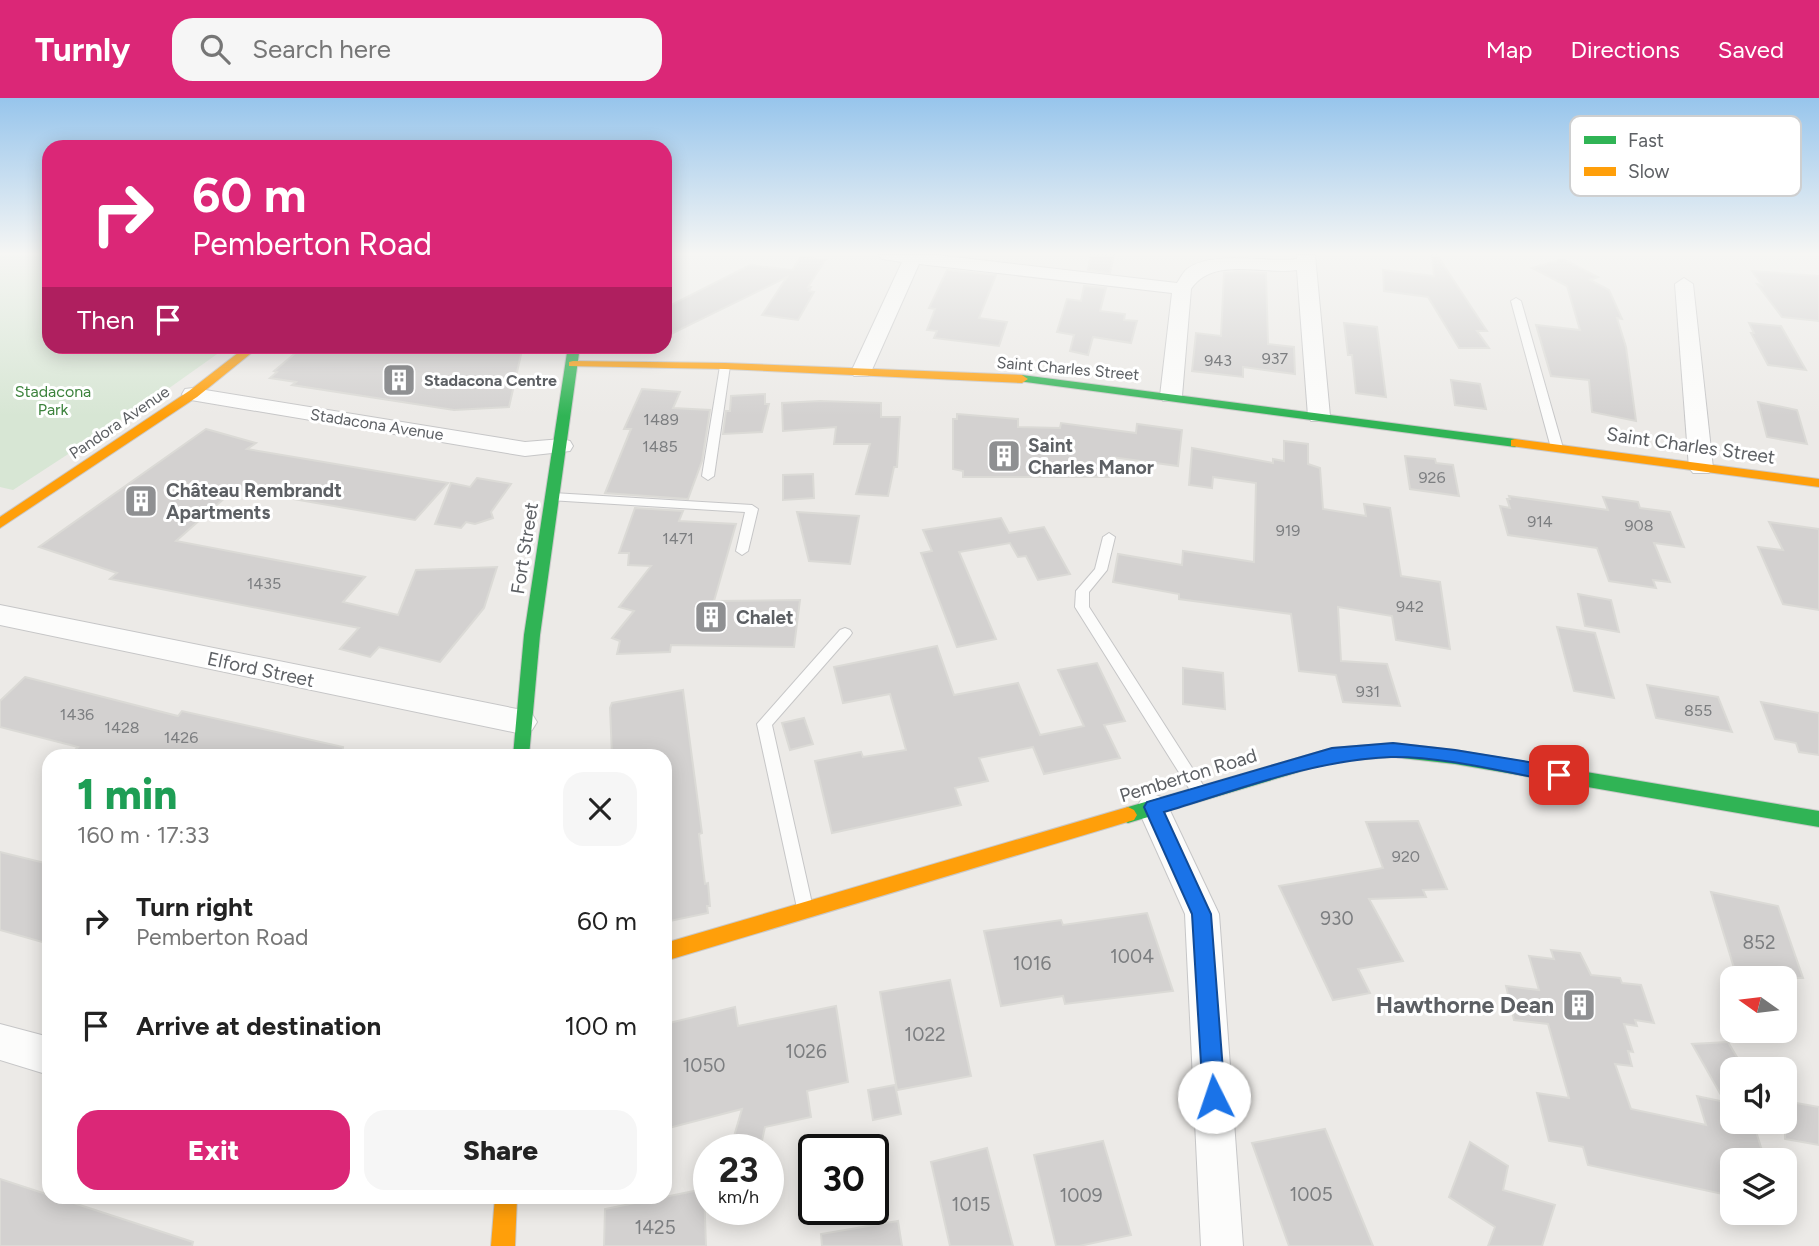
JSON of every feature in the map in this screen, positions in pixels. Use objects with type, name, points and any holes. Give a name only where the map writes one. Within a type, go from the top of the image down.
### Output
[{"type":"street","points":[[861,372],[882,309]]},
{"type":"street","points":[[1171,396],[1180,309]]},
{"type":"street","points":[[1310,309],[1319,416]]},
{"type":"street","points":[[1687,309],[1701,468]]},
{"type":"street","name":"Pandora Avenue","points":[[0,523],[193,394],[246,354]]},
{"type":"street","name":"Fort Street","points":[[521,749],[522,722],[574,354]]},
{"type":"street","name":"Saint Charles Street","points":[[573,364],[725,366],[1039,380],[1819,483]]},
{"type":"street","name":"Stadacona Avenue","points":[[193,394],[525,449],[562,446]]},
{"type":"street","name":"Elford Street","points":[[0,615],[522,722]]},
{"type":"street","name":"Pemberton Road","points":[[672,950],[806,913],[1332,755],[1393,750],[1455,757],[1819,819]]},
{"type":"street","points":[[1153,807],[1202,914],[1222,1246]]},
{"type":"street","points":[[0,1042],[42,1054]]},
{"type":"street","points":[[503,1246],[506,1204]]},
{"type":"lane","points":[[1518,309],[1557,448]]},
{"type":"lane","points":[[708,476],[725,366]]},
{"type":"lane","points":[[553,497],[752,509],[742,551]]},
{"type":"lane","points":[[1109,537],[1101,570],[1083,591],[1082,607],[1200,794]]},
{"type":"lane","points":[[806,913],[764,724],[845,633]]},
{"type":"green space","name":"Stadacona Park","points":[[0,309],[42,309],[42,354],[217,354],[13,490],[0,487]]},
{"type":"building","points":[[672,309],[723,309],[672,334]]},
{"type":"building","points":[[766,309],[805,309],[798,320],[762,315]]},
{"type":"building","points":[[932,309],[983,309],[979,318],[1007,322],[999,346],[934,338],[937,331],[927,330],[935,309]]},
{"type":"building","points":[[1064,309],[1101,309],[1100,311],[1125,314],[1124,320],[1137,321],[1131,343],[1093,337],[1088,355],[1070,351],[1074,335],[1057,332]]},
{"type":"building","points":[[1222,309],[1267,309],[1268,344],[1294,347],[1295,374],[1243,367],[1243,377],[1192,371],[1196,333],[1221,336]]},
{"type":"building","points":[[1435,309],[1472,309],[1487,331],[1477,331],[1489,348],[1459,348]]},
{"type":"building","points":[[1574,309],[1617,309],[1622,319],[1617,318],[1626,347],[1636,421],[1592,412],[1589,380],[1551,376],[1536,325],[1580,330]]},
{"type":"building","points":[[1776,309],[1819,309],[1819,321],[1782,317]]},
{"type":"building","points":[[1344,323],[1377,327],[1386,397],[1356,393],[1352,355],[1348,355]]},
{"type":"building","points":[[1749,323],[1781,326],[1806,370],[1768,365],[1751,333],[1754,333]]},
{"type":"building","name":"Stadacona Centre","points":[[294,354],[521,354],[509,407],[454,410],[292,385],[296,382],[270,378],[277,372],[274,371]]},
{"type":"building","points":[[1451,380],[1480,384],[1486,409],[1455,405]]},
{"type":"building","points":[[642,389],[680,392],[673,408],[710,410],[702,461],[688,499],[605,493],[631,429],[624,429]]},
{"type":"building","points":[[765,394],[765,404],[769,404],[762,432],[723,434],[726,411],[730,411],[731,396]]},
{"type":"building","points":[[1758,402],[1797,410],[1807,444],[1767,437]]},
{"type":"building","points":[[782,403],[881,403],[881,417],[900,417],[897,467],[894,467],[888,496],[856,494],[870,444],[834,444],[836,427],[783,431]]},
{"type":"building","name":"Saint Charles Manor","points":[[957,414],[1018,419],[1018,427],[1060,428],[1061,423],[1136,433],[1137,424],[1182,430],[1178,466],[1112,457],[1109,477],[963,477],[963,471],[953,469],[953,419],[957,419]]},
{"type":"building","points":[[206,429],[256,443],[247,449],[448,483],[415,520],[235,489],[176,541],[365,577],[343,602],[398,615],[416,570],[497,567],[484,608],[440,662],[379,647],[370,657],[340,649],[359,628],[110,579],[117,573],[39,547]]},
{"type":"building","points":[[1284,441],[1308,444],[1308,464],[1320,468],[1323,509],[1366,516],[1364,504],[1390,508],[1401,576],[1440,582],[1450,649],[1396,640],[1392,616],[1338,607],[1341,661],[1387,664],[1400,706],[1343,702],[1336,675],[1299,671],[1291,614],[1179,599],[1179,594],[1113,582],[1118,554],[1182,565],[1183,551],[1254,562],[1256,483],[1213,477],[1212,488],[1189,485],[1192,448],[1273,463],[1273,459],[1284,461]]},
{"type":"building","points":[[1405,456],[1435,459],[1436,463],[1453,465],[1459,496],[1410,489]]},
{"type":"building","points":[[813,474],[814,498],[783,500],[783,475]]},
{"type":"building","points":[[477,478],[511,484],[491,512],[493,518],[475,524],[466,522],[461,528],[435,524],[451,483],[470,487]]},
{"type":"building","points":[[1509,496],[1608,510],[1603,497],[1638,502],[1640,508],[1670,512],[1684,547],[1654,543],[1670,582],[1653,580],[1656,588],[1609,581],[1597,548],[1508,535],[1500,506],[1510,508],[1507,499],[1510,499]]},
{"type":"building","points":[[635,508],[683,511],[679,521],[736,524],[714,601],[800,600],[794,647],[671,645],[670,652],[617,654],[620,641],[612,638],[634,611],[619,607],[651,566],[628,565],[629,553],[619,553]]},
{"type":"building","points":[[797,512],[859,516],[850,564],[809,561]]},
{"type":"building","points":[[1001,518],[1009,533],[1044,527],[1070,574],[1038,580],[1026,556],[1018,557],[1010,543],[959,552],[996,639],[957,647],[921,553],[932,551],[923,530]]},
{"type":"building","points":[[1769,522],[1819,529],[1819,610],[1783,604],[1758,547],[1783,550]]},
{"type":"building","points":[[1578,594],[1611,600],[1619,632],[1585,626]]},
{"type":"building","points":[[1557,627],[1595,633],[1614,698],[1574,691]]},
{"type":"building","points":[[937,646],[954,695],[1018,683],[1040,735],[1084,726],[1058,670],[1097,663],[1125,721],[1104,725],[1120,758],[1044,774],[1033,747],[979,758],[988,781],[955,788],[961,805],[832,833],[815,761],[861,752],[863,757],[906,750],[890,694],[843,703],[834,667]]},
{"type":"building","points":[[1183,668],[1223,673],[1225,709],[1183,704]]},
{"type":"building","points":[[25,677],[178,716],[182,711],[343,749],[76,749],[78,747],[0,727],[0,701]]},
{"type":"building","points":[[1647,685],[1718,697],[1732,732],[1656,718]]},
{"type":"building","points":[[683,690],[702,833],[699,834],[705,884],[708,883],[708,913],[672,921],[672,749],[612,749],[612,703]]},
{"type":"building","points":[[1761,702],[1819,713],[1819,755],[1799,752],[1796,743],[1775,739]]},
{"type":"building","points":[[804,718],[813,744],[790,750],[782,723]]},
{"type":"building","points":[[1418,821],[1447,889],[1423,890],[1426,897],[1369,899],[1403,961],[1358,969],[1370,993],[1333,1000],[1279,886],[1383,868],[1366,822]]},
{"type":"building","points":[[0,852],[42,862],[42,942],[0,930]]},
{"type":"building","points":[[1711,892],[1778,906],[1803,978],[1797,978],[1797,966],[1733,966]]},
{"type":"building","points":[[1147,913],[1173,991],[1065,1004],[1063,996],[1001,1006],[984,931],[1061,920],[1063,925]]},
{"type":"building","points":[[1551,950],[1580,953],[1591,975],[1620,978],[1622,983],[1641,985],[1654,1023],[1635,1020],[1637,1026],[1624,1024],[1633,1052],[1628,1051],[1632,1066],[1615,1064],[1631,1109],[1706,1125],[1697,1096],[1720,1101],[1720,1134],[1757,1134],[1761,1148],[1720,1148],[1720,1193],[1588,1165],[1583,1147],[1549,1141],[1537,1093],[1569,1098],[1548,1024],[1514,1020],[1506,986],[1539,990],[1529,956],[1554,959]]},
{"type":"building","points":[[950,980],[971,1076],[897,1090],[880,992]]},
{"type":"building","points":[[836,1006],[848,1082],[807,1091],[811,1117],[765,1127],[763,1134],[735,1134],[742,1109],[672,1127],[672,1022],[735,1007],[738,1026]]},
{"type":"building","points":[[1729,1043],[1737,1057],[1720,1057],[1720,1093],[1692,1044]]},
{"type":"building","points":[[895,1085],[901,1114],[873,1120],[868,1090]]},
{"type":"building","points":[[1797,1103],[1819,1107],[1819,1145],[1785,1139],[1785,1134],[1797,1134]]},
{"type":"building","points":[[1325,1129],[1373,1246],[1289,1246],[1252,1143]]},
{"type":"building","points":[[1103,1141],[1131,1235],[1079,1246],[1056,1246],[1034,1155]]},
{"type":"building","points":[[1470,1142],[1508,1166],[1503,1190],[1555,1205],[1542,1246],[1488,1246],[1495,1227],[1449,1197]]},
{"type":"building","points":[[987,1148],[1013,1246],[950,1246],[931,1162]]},
{"type":"building","points":[[0,1179],[42,1193],[42,1204],[77,1204],[193,1242],[192,1246],[0,1246]]},
{"type":"building","points":[[693,1191],[693,1225],[705,1225],[706,1246],[604,1246],[605,1209],[630,1204],[672,1204],[672,1195]]},
{"type":"building","points":[[898,1221],[902,1246],[822,1246],[821,1234],[889,1225],[889,1223]]},
{"type":"traffic: fast","points":[[522,749],[532,635],[573,354]]},
{"type":"traffic: fast","points":[[1022,379],[1515,443]]},
{"type":"traffic: fast","points":[[1128,815],[1332,755],[1393,750],[1455,757],[1819,819]]},
{"type":"traffic: slow","points":[[0,523],[193,394],[245,354]]},
{"type":"traffic: slow","points":[[573,364],[725,366],[1022,379]]},
{"type":"traffic: slow","points":[[1515,443],[1819,483]]},
{"type":"traffic: slow","points":[[672,950],[1128,815]]},
{"type":"traffic: slow","points":[[503,1246],[506,1204]]},
{"type":"place","name":"Stadacona Centre","points":[[399,380]]},
{"type":"place","name":"Saint Charles Manor","points":[[1004,456]]},
{"type":"place","name":"Château Rembrandt Apartments","points":[[141,501]]},
{"type":"place","name":"Chalet","points":[[711,617]]},
{"type":"place","name":"Hawthorne Dean","points":[[1579,1005]]},
{"type":"route","points":[[1214,1097],[1202,914],[1153,807],[1332,755],[1393,750],[1455,757],[1559,775]]}]
